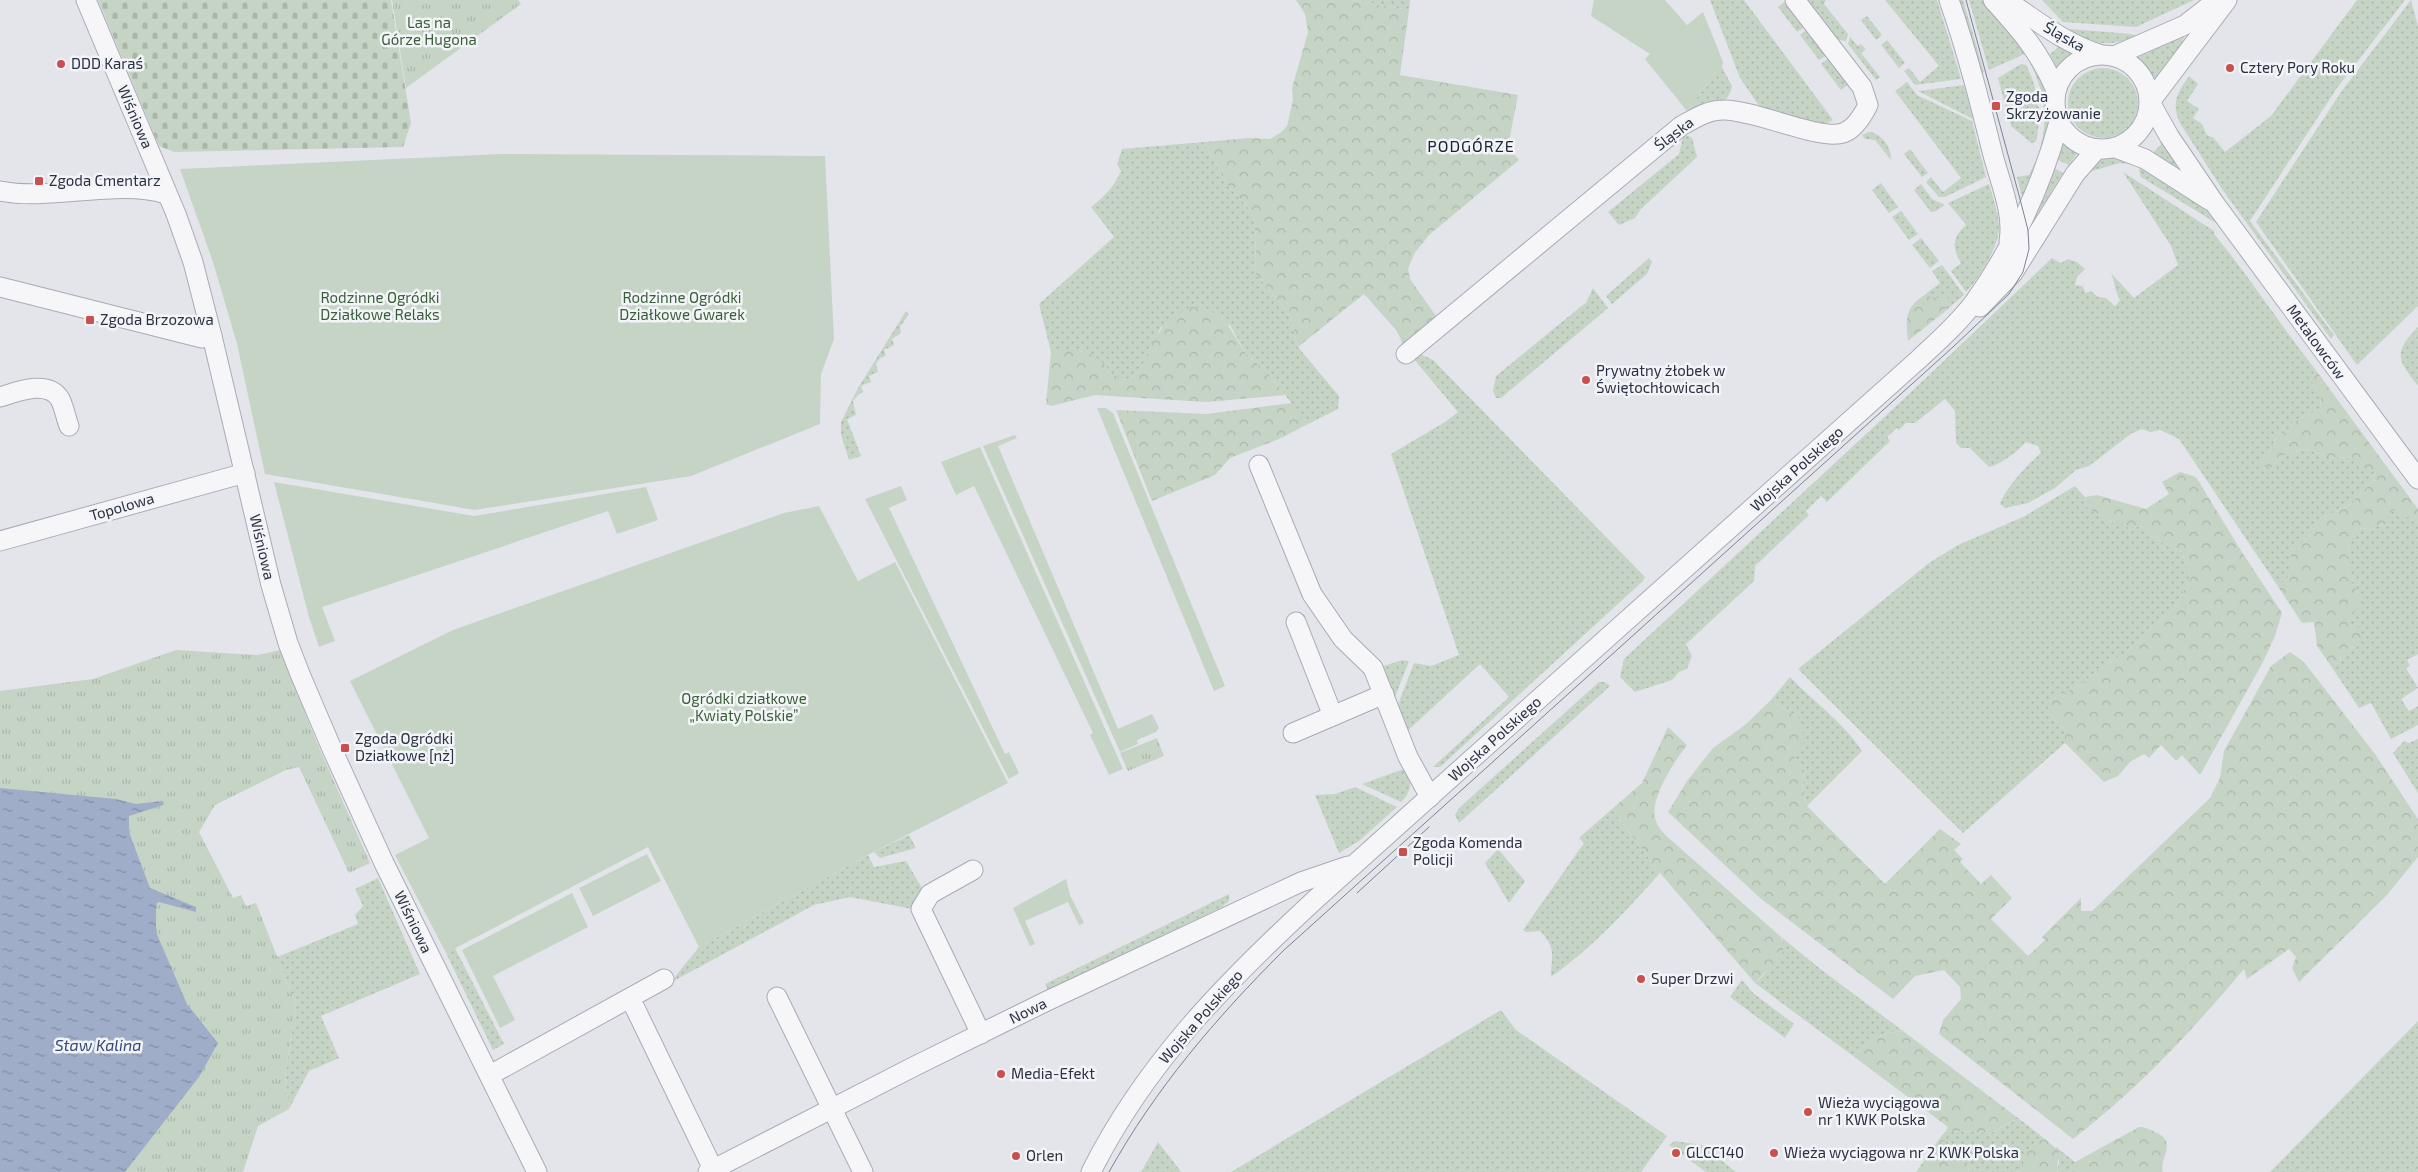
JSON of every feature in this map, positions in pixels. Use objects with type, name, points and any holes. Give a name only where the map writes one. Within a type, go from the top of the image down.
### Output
[{"type":"street","name":"Wiśniowa","points":[[86,0],[192,262],[212,336],[271,585],[288,643],[357,807],[537,1172]]},
{"type":"street","name":"Śląska","points":[[1406,354],[1681,126],[1699,116],[1724,110],[1745,113],[1829,134],[1844,133],[1853,126],[1864,114],[1868,105],[1862,87],[1795,0]]},
{"type":"street","points":[[1949,0],[1968,58],[2010,221],[2005,252]]},
{"type":"street","name":"Śląska","points":[[1993,0],[2030,40],[2040,55],[2056,90]]},
{"type":"street","name":"Śląska","points":[[2006,0],[2079,48],[2106,55]]},
{"type":"street","points":[[2106,55],[2128,62],[2140,73],[2148,87],[2150,102],[2147,117],[2141,130],[2130,141],[2116,148],[2096,150],[2080,144],[2072,138],[2059,122],[2056,111],[2056,90],[2068,69],[2076,62],[2106,55],[2185,25],[2217,0]]},
{"type":"street","points":[[2150,102],[2227,0]]},
{"type":"street","name":"Metalowców","points":[[2150,102],[2169,136],[2214,204],[2418,479]]},
{"type":"street","points":[[1939,340],[1974,302],[2005,252],[2049,161],[2059,122]]},
{"type":"street","points":[[2116,148],[2145,159],[2214,204]]},
{"type":"street","points":[[1939,340],[1977,311],[2013,273],[2075,174],[2096,150]]},
{"type":"street","points":[[0,191],[45,193],[144,189],[166,194]]},
{"type":"street","points":[[0,287],[202,338],[212,336]]},
{"type":"street","name":"Wojska Polskiego","points":[[1091,1172],[1133,1101],[1186,1028],[1234,977],[1354,864],[1939,340]]},
{"type":"street","points":[[0,397],[32,388],[53,393],[60,398],[68,426]]},
{"type":"street","points":[[1259,465],[1312,594],[1343,639],[1373,668],[1408,757],[1430,797]]},
{"type":"street","name":"Topolowa","points":[[0,541],[245,473]]},
{"type":"street","points":[[1296,622],[1333,716]]},
{"type":"street","points":[[1293,733],[1384,694]]},
{"type":"street","name":"Nowa","points":[[711,1171],[981,1034],[1301,882],[1354,864]]},
{"type":"street","points":[[973,870],[930,894],[921,909],[981,1034]]},
{"type":"street","points":[[490,1075],[664,979]]},
{"type":"street","points":[[777,998],[863,1172]]},
{"type":"street","points":[[635,1008],[711,1171]]},
{"type":"green space","points":[[98,0],[391,0],[411,123],[403,147],[174,152],[159,146]]},
{"type":"green space","name":"Las na Górze Hugona","points":[[392,0],[518,0],[521,4],[406,88]]},
{"type":"green space","points":[[1296,0],[1352,0],[1409,10],[1400,75],[1518,95],[1508,147],[1519,160],[1429,235],[1414,254],[1408,269],[1410,279],[1436,316],[1432,322],[1404,347],[1397,331],[1364,294],[1298,347],[1290,315],[1256,274],[1255,228],[1252,212],[1226,183],[1204,142],[1249,138],[1270,139],[1287,126],[1293,100],[1292,88],[1308,32],[1305,14]]},
{"type":"green space","points":[[1352,0],[1410,0],[1409,10]]},
{"type":"green space","points":[[1594,0],[1665,0],[1687,25],[1703,12],[1723,62],[1687,111],[1645,59],[1650,54],[1591,16]]},
{"type":"green space","points":[[1710,0],[1744,0],[1833,120],[1822,126],[1762,110],[1740,78]]},
{"type":"green space","points":[[1804,0],[1826,0],[1824,4],[1848,34],[1846,41],[1833,39]]},
{"type":"green space","points":[[1885,0],[1937,0],[1961,79],[1915,85],[1904,71],[1909,68],[1920,82],[1939,66]]},
{"type":"green space","points":[[1956,0],[1963,0],[1984,72],[1978,74]]},
{"type":"green space","points":[[1969,0],[1983,0],[2029,52],[1989,70]]},
{"type":"green space","points":[[2042,0],[2194,0],[2136,27],[2063,22]]},
{"type":"green space","points":[[2357,0],[2405,0],[2337,88],[2250,221],[2334,335],[2331,339],[2222,189],[2180,123],[2176,104],[2181,88],[2189,76],[2198,84],[2187,101],[2199,109],[2193,118],[2202,124],[2207,135],[2214,138],[2225,152],[2271,116]]},
{"type":"green space","points":[[2411,0],[2418,26],[2418,306],[2357,365],[2256,222],[2341,92]]},
{"type":"green space","points":[[1786,1],[1805,27],[1797,32],[1778,7]]},
{"type":"green space","points":[[1867,16],[1882,35],[1876,40],[1861,20]]},
{"type":"green space","points":[[2070,29],[2137,36],[2118,42],[2102,43],[2067,32]]},
{"type":"green space","points":[[1807,30],[1827,55],[1819,60],[1800,35]]},
{"type":"green space","points":[[1850,37],[1858,46],[1861,44],[1866,49],[1861,53],[1880,77],[1876,80],[1848,44]]},
{"type":"green space","points":[[2184,37],[2183,41],[2168,64],[2157,78],[2152,80],[2136,58]]},
{"type":"green space","points":[[1887,40],[1905,63],[1899,68],[1881,45]]},
{"type":"green space","points":[[2060,46],[2074,55],[2061,68],[2057,69],[2050,54]]},
{"type":"green space","points":[[1829,58],[1849,84],[1841,90],[1821,64]]},
{"type":"green space","points":[[2033,61],[2048,105],[2049,115],[2044,152],[2040,149],[2044,127],[2044,106],[2036,75],[2031,65]]},
{"type":"green space","points":[[1723,62],[1722,67],[1732,86],[1730,93],[1715,105],[1688,112],[1687,111]]},
{"type":"green space","points":[[2021,64],[2026,65],[2030,74],[2038,103],[2038,132],[2036,142],[2031,143],[2011,126],[1998,78]]},
{"type":"green space","points":[[2103,68],[2116,71],[2128,78],[2135,90],[2138,103],[2135,116],[2128,128],[2116,135],[2103,138],[2090,135],[2078,128],[2071,116],[2068,103],[2071,90],[2078,78],[2090,71]]},
{"type":"green space","points":[[1907,82],[1917,95],[1972,121],[1986,177],[1945,197],[1939,197],[1926,182],[1931,177],[1943,192],[1961,178],[1895,91]]},
{"type":"green space","points":[[1964,85],[1973,119],[1918,91]]},
{"type":"green space","points":[[1869,132],[1878,135],[1885,142],[1890,150],[1891,160],[1875,140],[1865,139],[1862,135]]},
{"type":"green space","points":[[1686,135],[1692,138],[1697,157],[1641,209],[1635,218],[1619,225],[1608,212],[1679,154],[1683,137]]},
{"type":"green space","points":[[1204,142],[1226,183],[1252,212],[1255,228],[1256,274],[1290,315],[1298,347],[1339,396],[1338,409],[1308,424],[1266,371],[1246,354],[1230,325],[1161,327],[1138,374],[1127,380],[1115,378],[1107,368],[1082,351],[1051,352],[1039,304],[1114,237],[1091,207],[1109,191],[1118,177],[1121,171],[1117,164],[1122,149]]},
{"type":"green space","points":[[2163,142],[2177,164],[2176,167],[2152,154]]},
{"type":"green space","points":[[2065,143],[2078,152],[2069,165],[2058,160],[2062,145]]},
{"type":"green space","points":[[1910,149],[1928,173],[1922,177],[1904,154]]},
{"type":"green space","points":[[502,154],[825,156],[834,339],[821,374],[820,424],[691,476],[475,510],[265,474],[237,344],[213,262],[180,169]]},
{"type":"green space","points":[[2116,157],[2132,161],[2129,164],[2120,163],[2082,174],[2100,160]]},
{"type":"green space","points":[[2035,162],[2040,162],[2022,197],[2017,177],[2029,175]]},
{"type":"green space","points":[[2140,167],[2170,183],[2195,201],[2213,217],[2216,223],[2141,177]]},
{"type":"green space","points":[[2054,168],[2063,173],[2035,218],[2031,220],[2036,205]]},
{"type":"green space","points":[[2123,172],[2214,231],[2214,234],[2315,369],[2311,380],[2321,397],[2320,409],[2293,422],[2288,431],[2278,435],[2268,454],[2272,467],[2283,455],[2290,455],[2299,449],[2311,450],[2326,457],[2357,458],[2374,470],[2375,479],[2348,506],[2321,518],[2311,534],[2291,553],[2291,570],[2286,581],[2277,585],[2179,439],[2160,430],[2150,432],[2142,429],[2132,433],[2089,466],[2076,470],[2055,488],[2028,503],[2005,508],[2000,504],[2003,498],[2018,477],[2041,453],[2038,446],[2026,442],[2009,457],[1989,467],[1970,448],[1961,448],[1956,443],[1955,411],[1945,399],[1915,423],[1906,423],[1899,430],[1897,428],[1887,437],[1890,441],[1827,502],[1821,496],[1806,511],[1809,515],[1755,566],[1754,581],[1686,644],[1692,656],[1687,669],[1679,672],[1672,680],[1635,692],[1620,677],[1624,659],[1908,395],[2052,258],[2061,263],[2068,259],[2077,262],[2085,269],[2077,277],[2075,285],[2083,286],[2085,293],[2091,291],[2098,297],[2106,298],[2115,306],[2120,300],[2111,273],[2134,298],[2178,265],[2171,246]]},
{"type":"green space","points":[[1881,183],[1898,207],[1889,213],[1872,190]]},
{"type":"green space","points":[[1921,184],[1932,199],[1945,205],[1931,212],[1914,190]]},
{"type":"green space","points":[[1989,184],[1998,215],[1998,234],[1988,261],[1966,292],[1951,271],[1961,263],[1956,252],[1955,243],[1961,229],[1966,225],[1948,203]]},
{"type":"green space","points":[[1901,211],[1918,234],[1909,240],[1892,217]]},
{"type":"green space","points":[[1921,238],[1939,261],[1930,268],[1912,245]]},
{"type":"green space","points":[[1649,258],[1652,262],[1647,274],[1612,304],[1606,296]]},
{"type":"green space","points":[[1942,265],[1964,295],[1943,313],[1938,299],[1923,296],[1940,283],[1932,271]]},
{"type":"green space","points":[[1593,288],[1608,308],[1501,398],[1496,398],[1493,391],[1496,376],[1586,303]]},
{"type":"green space","points":[[1946,294],[1948,297],[1947,304],[1943,313],[1908,341],[1907,321],[1909,310],[1912,306],[1923,296],[1938,298]]},
{"type":"green space","points":[[1191,307],[1204,308],[1223,317],[1246,354],[1266,371],[1285,395],[1206,402],[1095,395],[1051,406],[1046,404],[1051,352],[1076,351],[1087,353],[1098,359],[1114,375],[1127,380],[1138,374],[1155,338],[1168,319]]},
{"type":"green space","points":[[906,311],[909,314],[900,327],[901,333],[892,339],[894,345],[884,350],[886,356],[880,358],[876,364],[878,372],[869,376],[871,382],[861,386],[863,392],[853,401],[856,415],[847,419],[861,456],[849,460],[841,435],[841,422],[858,388]]},
{"type":"green space","points":[[2418,327],[2418,386],[2402,362],[2401,350],[2404,343]]},
{"type":"green space","points":[[1421,354],[1433,360],[1645,577],[1643,581],[1440,767],[1433,767],[1509,697],[1480,664],[1403,735],[1397,714],[1399,702],[1414,663],[1431,666],[1459,655],[1391,454],[1445,422],[1458,412],[1413,358]]},
{"type":"green space","points":[[2315,369],[2418,509],[2418,524],[2415,516],[2405,518],[2397,509],[2388,514],[2388,524],[2377,526],[2372,530],[2363,528],[2354,530],[2345,561],[2353,577],[2352,584],[2359,593],[2361,605],[2353,613],[2349,622],[2360,629],[2361,640],[2355,647],[2341,654],[2340,664],[2329,663],[2317,646],[2314,622],[2302,623],[2277,585],[2286,581],[2291,570],[2291,553],[2311,534],[2321,518],[2348,506],[2375,479],[2374,470],[2363,468],[2356,458],[2326,457],[2311,450],[2299,449],[2290,455],[2283,455],[2272,467],[2260,467],[2261,458],[2268,454],[2278,435],[2288,431],[2293,422],[2320,409],[2321,397],[2314,393],[2315,387],[2311,380]]},
{"type":"green space","points":[[1292,403],[1308,424],[1279,439],[1230,458],[1215,475],[1152,501],[1116,410],[1207,414]]},
{"type":"green space","points":[[1097,408],[1106,408],[1113,413],[1225,686],[1214,691]]},
{"type":"green space","points":[[1015,435],[1017,438],[998,446],[1118,729],[1152,714],[1159,728],[1156,732],[1137,740],[1138,744],[1120,752],[983,446]]},
{"type":"green space","points":[[980,447],[1123,769],[1109,775],[1090,735],[1093,733],[974,486],[956,495],[941,462]]},
{"type":"green space","points":[[2180,472],[2196,477],[2282,613],[2275,636],[2263,662],[2200,775],[2182,755],[2176,761],[2161,745],[2149,758],[2144,754],[2130,762],[2118,776],[2104,782],[2065,743],[2065,731],[2048,712],[2048,701],[2080,685],[2098,670],[2127,652],[2174,608],[2191,578],[2182,552],[2148,535],[2146,527],[2138,526],[2131,530],[2123,523],[2112,523],[2086,506],[2085,497],[2097,495],[2146,509],[2169,494],[2162,482]]},
{"type":"green space","points":[[274,482],[474,516],[646,487],[658,520],[617,534],[608,511],[322,607],[335,641],[319,647],[309,617]]},
{"type":"green space","points":[[901,486],[907,500],[889,508],[1005,754],[1009,752],[1019,773],[1009,779],[865,499]]},
{"type":"green space","points":[[2075,486],[2085,497],[2086,506],[2112,523],[2123,523],[2131,530],[2138,526],[2146,527],[2148,535],[2182,552],[2191,578],[2174,608],[2127,652],[2098,670],[2080,685],[2049,701],[2048,712],[2065,731],[2065,743],[1963,833],[1798,669],[1929,563],[1958,545],[2023,517]]},
{"type":"green space","name":"Ogródki działkowe „Kwiaty Polskie”","points":[[819,506],[858,581],[895,562],[1008,783],[868,855],[699,947],[648,847],[446,953],[395,855],[429,838],[350,681],[453,630],[784,513]]},
{"type":"green space","points":[[2397,509],[2415,516],[2418,524],[2418,654],[2407,660],[2410,666],[2406,668],[2418,688],[2401,699],[2409,711],[2418,706],[2418,725],[2391,739],[2371,703],[2359,708],[2329,663],[2340,664],[2341,654],[2355,647],[2349,622],[2359,593],[2352,584],[2353,577],[2345,561],[2354,530],[2363,528],[2372,530],[2377,526],[2388,524],[2388,514]]},
{"type":"green space","points":[[176,650],[258,655],[280,650],[317,743],[370,863],[349,873],[299,767],[286,770],[215,805],[199,832],[233,898],[241,895],[246,906],[256,903],[296,1005],[285,1077],[289,1109],[258,1126],[243,1172],[0,1172],[0,691],[93,679]]},
{"type":"green space","points":[[2290,652],[2304,662],[2375,754],[2418,819],[2418,857],[2386,896],[2299,982],[2292,968],[2296,957],[2289,949],[2247,979],[2244,969],[2204,1015],[2142,1080],[2073,1139],[1939,1034],[1943,1020],[1961,999],[1960,987],[1944,970],[1915,976],[1893,999],[1760,898],[1668,812],[1687,781],[1713,748],[1745,725],[1770,701],[1798,717],[1805,740],[1794,758],[1804,770],[1802,790],[1807,806],[1885,884],[1940,829],[1961,844],[1954,850],[1963,859],[1960,862],[1981,884],[1991,875],[2012,898],[1991,919],[2028,956],[2045,940],[2042,937],[2081,898],[2081,911],[2092,911],[2210,798],[2220,778],[2224,751],[2271,666]]},
{"type":"green space","points":[[1402,660],[1409,661],[1392,705],[1378,668]]},
{"type":"green space","points":[[1790,677],[1846,731],[1862,751],[1807,806],[1802,790],[1804,770],[1794,758],[1798,717],[1770,701]]},
{"type":"green space","points":[[1599,682],[1605,682],[1610,686],[1459,823],[1455,815],[1459,808]]},
{"type":"green space","points":[[1668,727],[1687,745],[1670,770],[1660,790],[1654,809],[1656,821],[1668,838],[1781,937],[1784,945],[1782,954],[1755,983],[1660,873],[1612,809],[1642,783]]},
{"type":"green space","points":[[1157,738],[1164,756],[1128,771],[1120,753]]},
{"type":"green space","points":[[2418,739],[2418,793],[2393,753],[2404,741],[2409,743]]},
{"type":"green space","points":[[1401,770],[1406,770],[1410,778],[1410,787],[1407,795],[1401,802],[1362,784]]},
{"type":"green space","points":[[1355,787],[1397,807],[1359,841],[1339,853],[1315,795],[1335,794]]},
{"type":"green space","points":[[1612,809],[1660,873],[1622,915],[1595,941],[1551,977],[1552,952],[1549,942],[1540,931],[1526,932],[1523,930],[1584,843],[1579,838]]},
{"type":"green space","points":[[909,835],[916,848],[880,858],[874,852]]},
{"type":"green space","points":[[1498,849],[1525,881],[1509,903],[1485,863]]},
{"type":"green space","points":[[647,854],[661,881],[593,916],[579,888]]},
{"type":"green space","points":[[868,855],[874,867],[906,861],[923,890],[912,909],[850,897],[814,905],[670,983],[699,947]]},
{"type":"green space","points":[[378,878],[420,974],[321,1016],[339,1058],[309,1071],[289,1109],[285,1077],[296,1005],[277,957],[358,924],[355,915],[363,906],[355,889]]},
{"type":"green space","points":[[1066,879],[1070,895],[1084,923],[1079,925],[1068,902],[1025,921],[1035,944],[1030,946],[1013,908]]},
{"type":"green space","points":[[572,893],[588,927],[493,976],[515,1020],[500,1028],[462,950]]},
{"type":"green space","points":[[1229,894],[1229,901],[1222,907],[1048,990],[1045,984]]},
{"type":"green space","points":[[1781,937],[1903,1031],[1887,1033],[1874,1038],[1853,1056],[1755,983],[1771,964],[1783,941]]},
{"type":"green space","points":[[455,948],[504,1044],[493,1050],[446,953]]},
{"type":"green space","points":[[1742,980],[1753,993],[1794,1024],[1785,1038],[1730,997]]},
{"type":"green space","points":[[1501,1010],[1516,1030],[1667,1136],[1641,1172],[1231,1172]]},
{"type":"green space","points":[[2418,1021],[2418,1172],[2270,1172]]},
{"type":"green space","points":[[1903,1031],[2022,1121],[2016,1119],[1991,1133],[1945,1132],[1948,1127],[1853,1056],[1874,1038],[1887,1033]]},
{"type":"green space","points":[[2017,1119],[2045,1139],[2039,1140],[2031,1147],[2020,1172],[1969,1172],[1967,1156],[1957,1146],[1940,1138],[1945,1132],[1991,1133]]},
{"type":"green space","points":[[2139,1127],[2151,1130],[2162,1136],[2166,1141],[2167,1145],[2162,1166],[2163,1172],[2075,1172],[2075,1162]]},
{"type":"green space","points":[[1940,1138],[1966,1151],[1969,1172],[1916,1172]]},
{"type":"green space","points":[[2045,1139],[2059,1151],[2057,1172],[2020,1172],[2031,1147],[2039,1140]]},
{"type":"green space","points":[[1675,1141],[1702,1145],[1736,1172],[1706,1172],[1669,1145]]},
{"type":"green space","points":[[1158,1142],[1179,1169],[1181,1172],[1141,1172]]},
{"type":"green space","points":[[2056,1147],[2075,1162],[2075,1172],[2057,1172],[2059,1161]]},
{"type":"water","name":"Staw Kalina","points":[[0,788],[116,799],[136,804],[162,801],[164,803],[163,805],[129,816],[129,832],[150,888],[196,907],[196,912],[159,902],[156,904],[156,932],[187,1004],[218,1043],[199,1077],[125,1172],[0,1172]]},
{"type":"tram line","points":[[1109,1172],[1146,1112],[1188,1056],[1234,1002],[1283,951],[1953,347],[2009,294],[2023,272],[2029,249],[2028,230],[1966,0]]},
{"type":"tram line","points":[[1357,893],[1429,827]]},
{"type":"place","name":"DDD Karaś","points":[[61,64]]},
{"type":"place","name":"Cztery Pory Roku","points":[[2230,68]]},
{"type":"place","name":"Zgoda Skrzyżowanie","points":[[1996,106]]},
{"type":"place","name":"Zgoda Cmentarz","points":[[39,181]]},
{"type":"place","name":"Zgoda Brzozowa","points":[[90,320]]},
{"type":"place","name":"Prywatny żłobek w Świętochłowicach","points":[[1586,380]]},
{"type":"place","name":"Zgoda Ogródki Działkowe [nż]","points":[[345,748]]},
{"type":"place","name":"Zgoda Komenda Policji","points":[[1403,852]]},
{"type":"place","name":"Super Drzwi","points":[[1641,979]]},
{"type":"place","name":"Media-Efekt","points":[[1001,1074]]},
{"type":"place","name":"Wieża wyciągowa nr 1 KWK Polska","points":[[1808,1112]]},
{"type":"place","name":"GLCC140","points":[[1676,1153]]},
{"type":"place","name":"Wieża wyciągowa nr 2 KWK Polska","points":[[1774,1153]]},
{"type":"place","name":"Orlen","points":[[1016,1156]]},
{"type":"district","name":"PODGÓRZE","points":[[1471,146]]},
{"type":"park label","name":"Rodzinne Ogródki Działkowe Relaks","points":[[380,306]]},
{"type":"park label","name":"Rodzinne Ogródki Działkowe Gwarek","points":[[682,306]]}]
